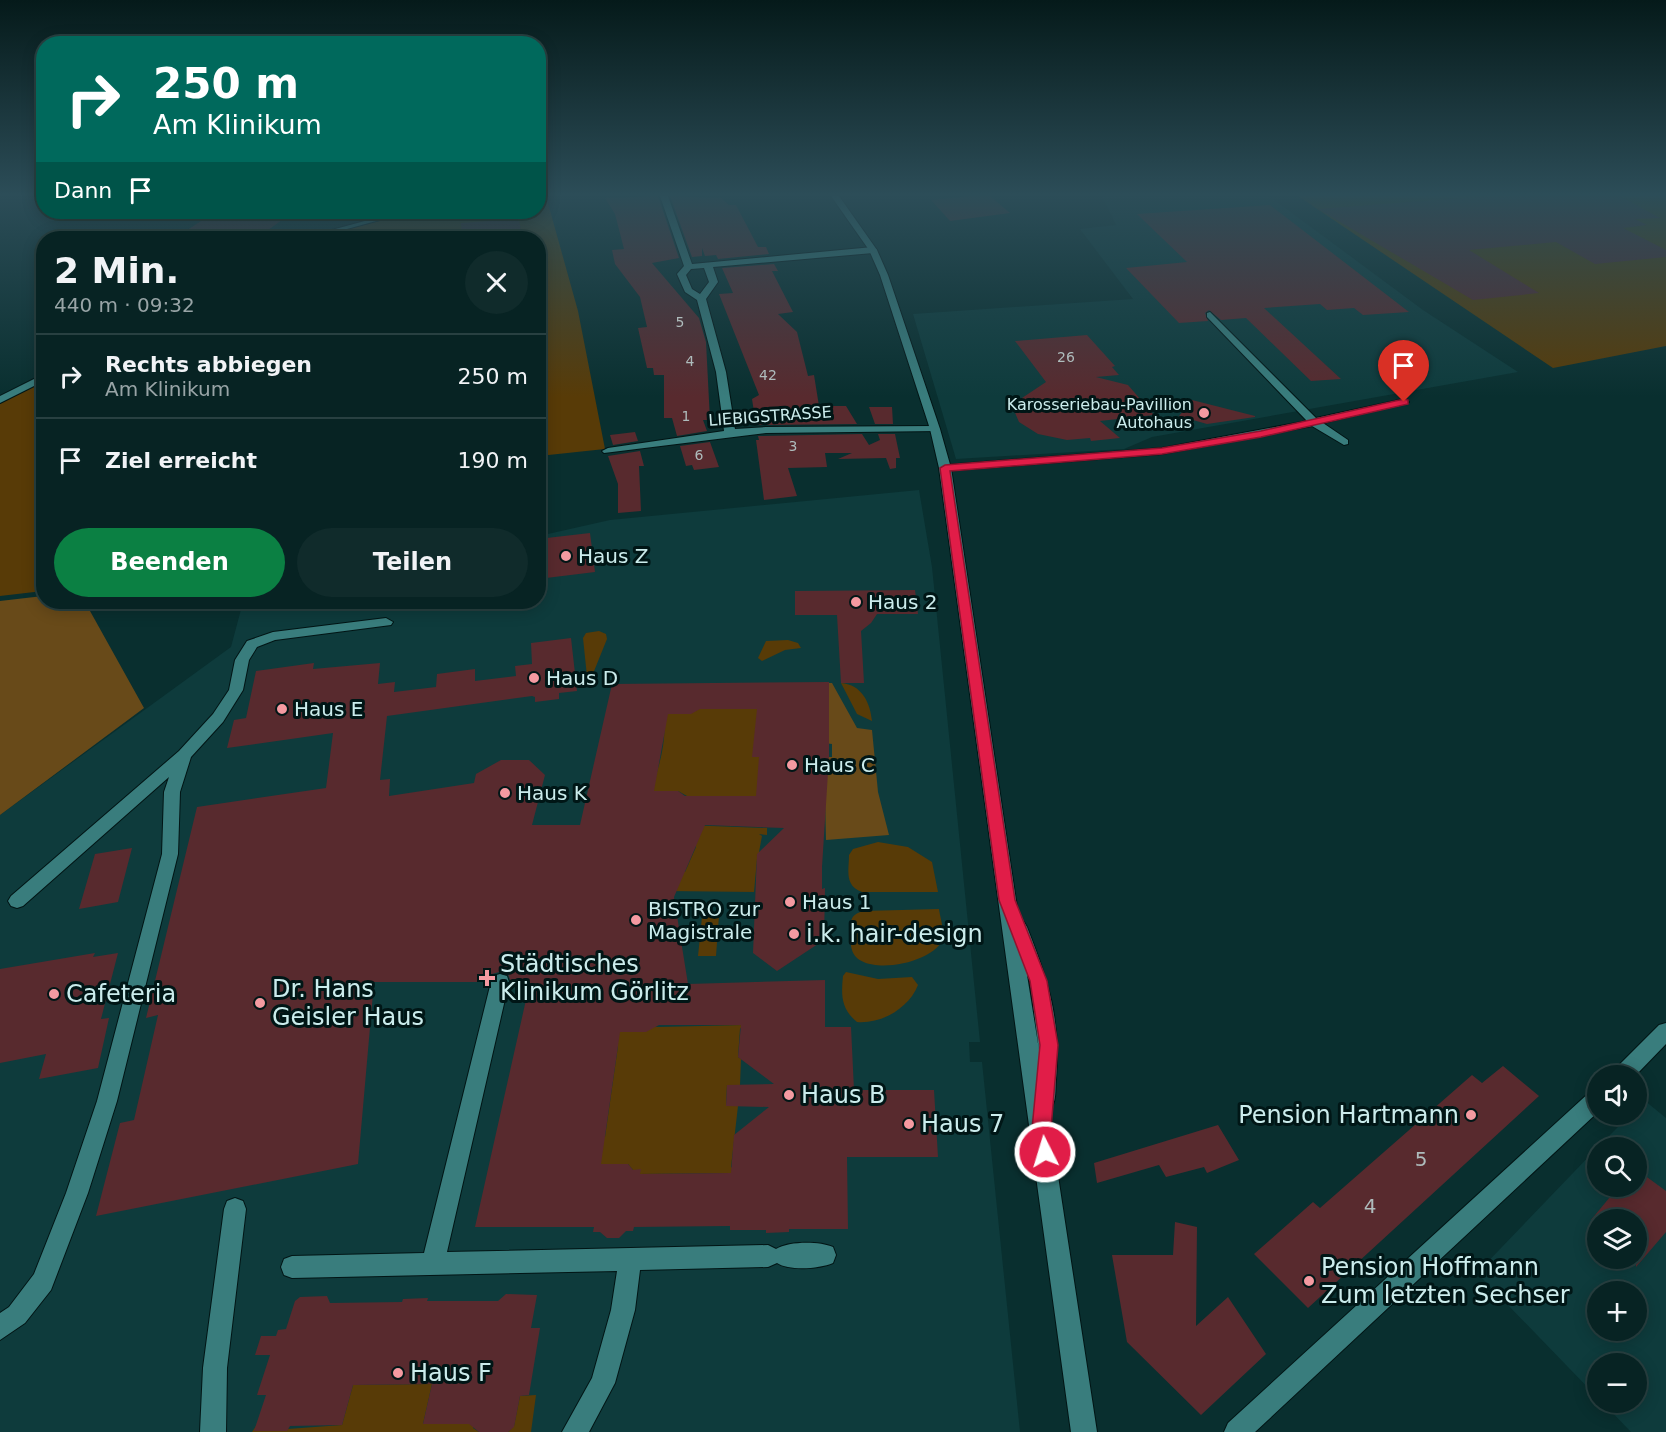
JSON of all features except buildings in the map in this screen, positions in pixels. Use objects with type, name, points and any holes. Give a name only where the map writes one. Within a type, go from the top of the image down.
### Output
[{"type":"street","points":[[688,263],[689,267]]},
{"type":"street","points":[[730,433],[722,372],[701,299],[688,290],[681,274],[689,267],[741,263]]},
{"type":"street","points":[[879,263],[935,429],[945,468],[1084,1432]]},
{"type":"street","points":[[701,299],[714,282],[708,266]]},
{"type":"street","points":[[1210,315],[1314,422],[1344,442]]},
{"type":"street","points":[[0,400],[36,381]]},
{"type":"street","points":[[945,468],[1162,451],[1404,402]]},
{"type":"street","name":"LIEBIGSTRASSE","points":[[608,451],[730,433],[847,428],[935,429]]},
{"type":"street","points":[[17,901],[184,755],[229,704],[236,690],[246,651],[252,644],[273,636],[386,622]]},
{"type":"street","points":[[0,1328],[17,1315],[43,1282],[100,1121],[170,854],[172,792],[184,755]]},
{"type":"street","points":[[433,1263],[500,982]]},
{"type":"street","points":[[1632,1065],[1666,1031]]},
{"type":"street","points":[[1237,1432],[1587,1108]]},
{"type":"street","points":[[213,1432],[215,1368],[235,1209]]},
{"type":"street","points":[[292,1267],[825,1255]]},
{"type":"street","points":[[575,1432],[603,1383],[623,1310],[630,1258]]},
{"type":"shaded area","points":[[546,263],[565,263],[578,311],[605,449],[546,455]]},
{"type":"shaded area","points":[[1106,263],[1359,263],[1423,310],[1518,372],[1152,437],[1124,449],[956,459],[913,314],[1133,299]]},
{"type":"shaded area","points":[[1397,263],[1666,263],[1666,346],[1553,368]]},
{"type":"shaded area","points":[[36,383],[36,592],[0,596],[0,402]]},
{"type":"shaded area","name":"Städtisches Klinikum Görlitz","points":[[919,490],[932,567],[980,1042],[969,1042],[970,1062],[982,1062],[1020,1432],[0,1432],[0,815],[231,647],[241,609],[546,609],[546,534],[610,520]]},
{"type":"shaded area","points":[[36,597],[36,609],[89,609],[144,708],[0,815],[0,601]]},
{"type":"shaded area","points":[[599,631],[606,634],[607,639],[588,686],[583,638],[586,633]]},
{"type":"shaded area","points":[[788,640],[798,643],[801,648],[785,650],[762,661],[758,658],[766,641]]},
{"type":"shaded area","points":[[829,683],[832,683],[857,728],[872,730],[878,792],[889,835],[826,840],[824,757],[832,757],[832,744],[824,743]]},
{"type":"shaded area","points":[[841,683],[860,691],[867,701],[872,721],[857,714]]},
{"type":"shaded area","points":[[663,709],[766,709],[759,796],[687,796],[678,791],[649,794],[662,752]]},
{"type":"shaded area","points":[[685,825],[767,828],[767,835],[759,834],[762,836],[759,852],[766,859],[757,859],[754,892],[667,891],[670,872],[685,872],[696,847]]},
{"type":"shaded area","points":[[878,842],[908,847],[932,862],[938,892],[862,892],[852,886],[849,877],[849,855],[853,849]]},
{"type":"shaded area","points":[[939,909],[943,937],[938,946],[928,954],[899,964],[883,965],[869,964],[858,959],[852,950],[851,921],[854,916],[863,911]]},
{"type":"shaded area","points":[[719,916],[716,956],[698,956],[702,917]]},
{"type":"shaded area","points":[[846,972],[878,979],[912,977],[918,985],[908,1001],[894,1013],[876,1020],[857,1022],[848,1012],[843,1001],[843,976]]},
{"type":"shaded area","points":[[611,1024],[659,1027],[743,1025],[740,1029],[738,1057],[741,1059],[740,1085],[727,1085],[726,1105],[738,1106],[731,1167],[734,1173],[640,1174],[640,1170],[633,1170],[628,1164],[616,1164],[609,1170],[603,1170],[592,1137],[605,1137],[618,1046]]},
{"type":"shaded area","points":[[1647,1102],[1666,1118],[1666,1432],[1631,1432],[1613,1413],[1647,1413],[1647,1353],[1587,1353],[1587,1387],[1477,1273],[1587,1158],[1587,1197],[1647,1197],[1647,1137],[1608,1137],[1620,1125],[1647,1125]]},
{"type":"shaded area","points":[[432,1384],[423,1424],[474,1424],[473,1428],[479,1432],[252,1432],[256,1426],[260,1431],[342,1425],[353,1385]]},
{"type":"shaded area","points":[[536,1395],[531,1432],[508,1432],[514,1426],[520,1396]]},
{"type":"place","name":"Karosseriebau-Pavillion Autohaus","points":[[1204,413]]},
{"type":"place","name":"Haus Z","points":[[566,556]]},
{"type":"place","name":"Haus 2","points":[[856,602]]},
{"type":"place","name":"Haus D","points":[[534,678]]},
{"type":"place","name":"Haus E","points":[[282,709]]},
{"type":"place","name":"Haus C","points":[[792,765]]},
{"type":"place","name":"Haus K","points":[[505,793]]},
{"type":"place","name":"Haus 1","points":[[790,902]]},
{"type":"place","name":"BISTRO zur Magistrale","points":[[636,920]]},
{"type":"place","name":"i.k. hair-design","points":[[794,934]]},
{"type":"place","name":"Städtisches Klinikum Görlitz","points":[[487,978]]},
{"type":"place","name":"Cafeteria","points":[[54,994]]},
{"type":"place","name":"Dr. Hans Geisler Haus","points":[[260,1003]]},
{"type":"place","name":"Haus B","points":[[789,1095]]},
{"type":"place","name":"Pension Hartmann","points":[[1471,1115]]},
{"type":"place","name":"Haus 7","points":[[909,1124]]},
{"type":"place","name":"Pension Hoffmann Zum letzten Sechser","points":[[1309,1281]]},
{"type":"place","name":"Haus F","points":[[398,1373]]},
{"type":"route","points":[[1045,1152],[1041,1129],[1049,1045],[1039,981],[1007,900],[945,468],[1162,451],[1261,434],[1404,402]]}]
